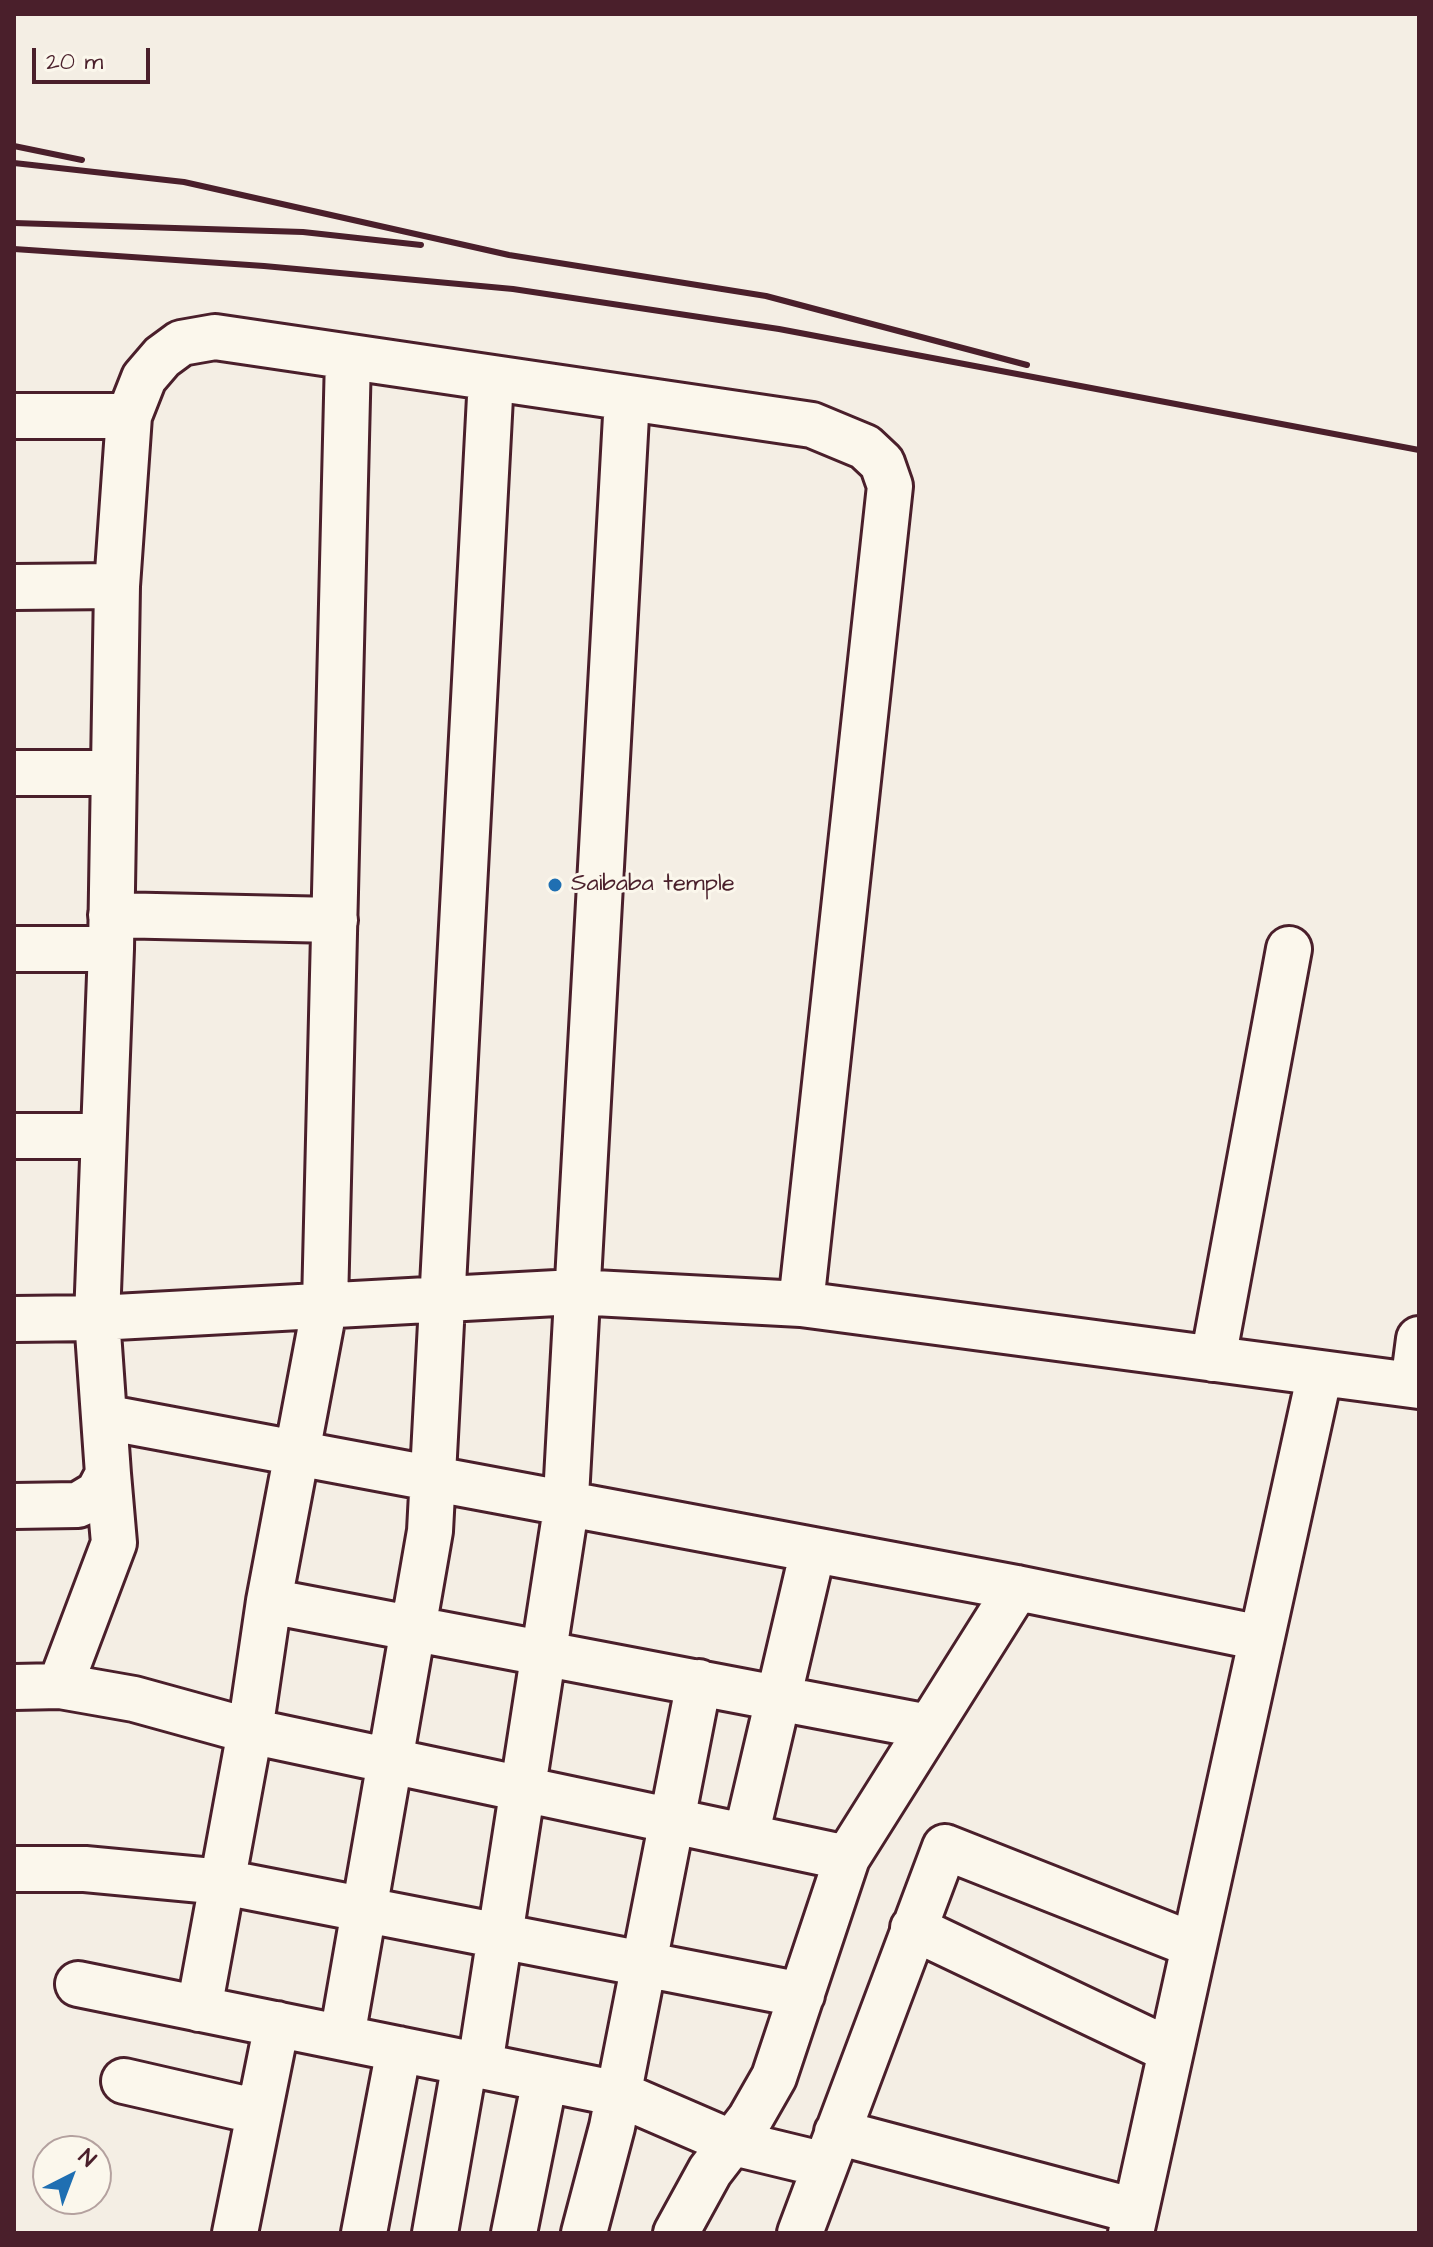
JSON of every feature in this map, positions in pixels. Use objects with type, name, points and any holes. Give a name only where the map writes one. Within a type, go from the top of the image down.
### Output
[{"type":"street","points":[[60,1686],[114,1543],[97,1318],[111,932],[117,586],[129,416],[144,378],[162,357],[181,343],[215,337],[812,425],[843,435],[865,447],[882,463],[890,486],[801,1304]]},
{"type":"street","points":[[199,2009],[250,1731],[269,1601],[325,1304],[348,357]]},
{"type":"street","points":[[342,2037],[430,1531],[491,378]]},
{"type":"street","points":[[435,2233],[500,1935],[566,1503],[575,1292],[627,398]]},
{"type":"street","points":[[14,416],[129,416]]},
{"type":"street","points":[[14,587],[117,586]]},
{"type":"street","points":[[14,773],[114,773]]},
{"type":"street","points":[[14,949],[111,932],[335,920]]},
{"type":"street","points":[[1213,1359],[1289,949]]},
{"type":"street","points":[[14,1136],[102,1136]]},
{"type":"street","points":[[14,1319],[97,1318],[575,1292],[801,1304],[1416,1386],[1419,1339]]},
{"type":"street","points":[[78,1984],[619,2094],[730,2142],[831,2149],[1133,2222],[1320,1373]]},
{"type":"street","points":[[104,1417],[1017,1588],[1261,1638]]},
{"type":"street","points":[[14,1506],[78,1505],[98,1493],[108,1474]]},
{"type":"street","points":[[746,1836],[813,1550]]},
{"type":"street","points":[[676,2233],[730,2142],[750,2119],[774,2077],[847,1858],[1017,1588]]},
{"type":"street","points":[[269,1601],[929,1727]]},
{"type":"street","points":[[584,2233],[619,2094],[699,1682]]},
{"type":"street","points":[[14,1687],[60,1686],[134,1699],[250,1731],[847,1858]]},
{"type":"street","points":[[800,2233],[945,1847],[1193,1945]]},
{"type":"street","points":[[14,1869],[85,1869],[223,1882],[802,1995]]},
{"type":"street","points":[[913,1928],[1169,2050]]},
{"type":"street","points":[[235,2233],[277,2024]]},
{"type":"street","points":[[364,2233],[399,2049]]},
{"type":"street","points":[[514,2233],[545,2079]]},
{"type":"street","points":[[124,2081],[259,2112]]},
{"type":"railway","points":[[14,146],[82,160]]},
{"type":"railway","points":[[14,163],[184,182],[509,255],[766,296],[1027,365]]},
{"type":"railway","points":[[14,223],[303,232],[421,245]]},
{"type":"railway","points":[[14,249],[264,266],[513,289],[779,329],[1419,450]]},
{"type":"place","name":"Saibaba temple","points":[[555,885]]}]
